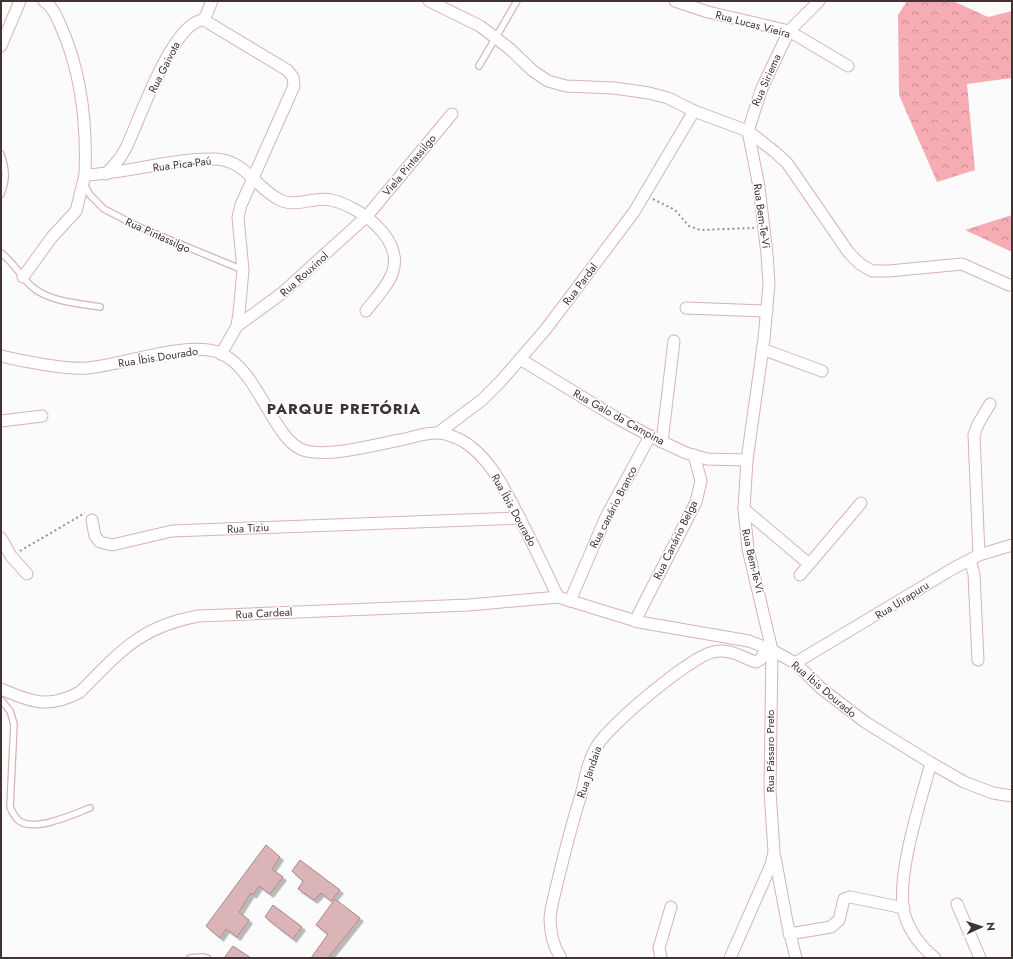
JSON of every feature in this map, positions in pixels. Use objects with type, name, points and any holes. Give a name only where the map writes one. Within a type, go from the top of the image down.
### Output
[{"type":"street","points":[[1,46],[20,1]]},
{"type":"street","points":[[212,1],[204,20],[287,70],[293,77],[294,86],[240,205],[238,217],[243,270],[236,326],[222,354],[246,375],[261,396],[285,438],[297,448],[304,451],[326,452],[351,450],[438,433]]},
{"type":"street","points":[[429,1],[475,23],[496,38],[533,71],[548,81],[566,86],[614,88],[650,93],[668,98],[694,111],[748,131],[787,163],[849,253],[860,264],[872,271],[889,271],[962,264],[1008,285]]},
{"type":"street","name":"Rua Lucas Vieira","points":[[676,1],[708,12],[789,31],[848,66]]},
{"type":"street","name":"Rua Siriema","points":[[748,131],[752,112],[789,31],[819,1]]},
{"type":"street","points":[[23,277],[52,237],[76,211],[84,179],[86,152],[81,91],[67,42],[50,3]]},
{"type":"street","name":"Rua Gaivota","points":[[106,174],[120,158],[126,148],[173,45],[193,22],[204,20]]},
{"type":"street","name":"Rua Pardal","points":[[438,433],[482,400],[520,359],[592,269],[645,195],[694,111]]},
{"type":"street","name":"Viela Pintassilgo","points":[[367,216],[452,114]]},
{"type":"street","name":"Rua Bem-Te-Vi","points":[[748,131],[759,186],[769,284],[767,311],[747,460],[744,509],[748,549],[769,649]]},
{"type":"street","name":"Rua Pica-Paú","points":[[84,179],[180,162],[214,159],[227,160],[238,164],[252,178],[281,201],[298,202],[331,200],[367,216],[381,231],[391,246],[394,253],[394,264],[393,272],[388,281],[366,312]]},
{"type":"street","name":"Rua Rouxinol","points":[[236,326],[281,294],[367,216]]},
{"type":"street","points":[[686,308],[767,311]]},
{"type":"street","points":[[662,442],[674,341]]},
{"type":"street","points":[[762,349],[822,371]]},
{"type":"street","name":"Rua Íbis Dourado","points":[[1,356],[69,367],[86,368],[189,350],[213,351],[222,354]]},
{"type":"street","name":"Rua Galo da Campina","points":[[520,359],[662,442],[694,455],[725,461],[747,460]]},
{"type":"street","points":[[978,660],[974,574],[974,435],[978,424],[990,404]]},
{"type":"street","points":[[1,420],[42,416]]},
{"type":"street","name":"Rua Íbis Dourado","points":[[438,433],[470,445],[497,476],[520,518],[558,597],[635,621],[749,641],[769,649],[795,663],[822,689],[865,722],[930,763],[964,782],[993,793],[1012,796]]},
{"type":"street","name":"Rua canário Branco","points":[[570,601],[606,517],[650,436]]},
{"type":"street","name":"Rua Canário Belga","points":[[635,621],[696,502],[701,481],[694,455]]},
{"type":"street","points":[[800,575],[861,503]]},
{"type":"street","points":[[744,509],[809,564]]},
{"type":"street","name":"Rua Tiziu","points":[[92,520],[95,536],[100,542],[112,545],[172,531],[520,518]]},
{"type":"street","points":[[1,538],[11,556],[27,574]]},
{"type":"street","name":"Rua Uirapuru","points":[[795,663],[974,557],[1012,544]]},
{"type":"street","name":"Rua Cardeal","points":[[1,689],[24,699],[37,702],[50,703],[71,697],[80,692],[124,647],[143,635],[177,620],[198,616],[469,605],[558,597]]},
{"type":"street","name":"Rua Pássaro Preto","points":[[769,649],[770,791],[774,852],[789,934],[796,958]]},
{"type":"street","name":"Rua Jandaia","points":[[561,958],[556,950],[551,936],[550,917],[568,839],[596,746],[609,730],[634,708],[685,665],[700,656],[722,651],[733,652],[756,662],[769,649]]},
{"type":"street","points":[[930,763],[904,871],[904,908],[905,916],[916,938],[935,958]]},
{"type":"street","name":"Rua Pássaro Preto","points":[[730,958],[771,865],[774,852]]},
{"type":"street","points":[[789,934],[831,928],[839,920],[844,899],[850,898],[904,908]]},
{"type":"street","points":[[957,904],[980,958]]},
{"type":"street","points":[[661,958],[660,948],[671,908]]},
{"type":"lane","points":[[479,66],[517,1]]},
{"type":"lane","points":[[1,154],[6,170],[6,179],[1,194]]},
{"type":"lane","name":"Rua Pintassilgo","points":[[84,179],[90,195],[104,209],[152,233],[243,270]]},
{"type":"lane","points":[[1,253],[32,286],[54,299],[100,307]]},
{"type":"lane","points":[[1,700],[10,711],[14,724],[10,794],[10,808],[14,816],[21,823],[42,824],[90,808]]},
{"type":"lane","points":[[190,958],[202,956],[207,958]]},
{"type":"path","points":[[645,195],[675,210],[689,226],[700,230],[764,227]]},
{"type":"path","points":[[11,556],[78,515],[86,513],[92,520]]},
{"type":"green space","points":[[907,1],[953,1],[988,17],[1012,11],[1012,78],[967,84],[975,170],[937,182],[899,95],[898,15]]},
{"type":"green space","points":[[1012,215],[1012,252],[965,230]]},
{"type":"building","points":[[266,845],[280,857],[272,869],[283,877],[270,894],[259,886],[253,895],[251,893],[239,912],[249,920],[237,937],[226,929],[220,938],[206,926]]},
{"type":"building","points":[[300,860],[340,890],[331,901],[321,893],[314,900],[298,889],[303,881],[292,871]]},
{"type":"building","points":[[335,899],[360,918],[328,958],[311,958],[328,934],[316,925]]},
{"type":"building","points":[[273,905],[302,927],[293,939],[265,917]]},
{"type":"building","points":[[233,946],[251,958],[224,958]]},
{"type":"district","name":"PARQUE PRETÓRIA","points":[[344,409]]}]
